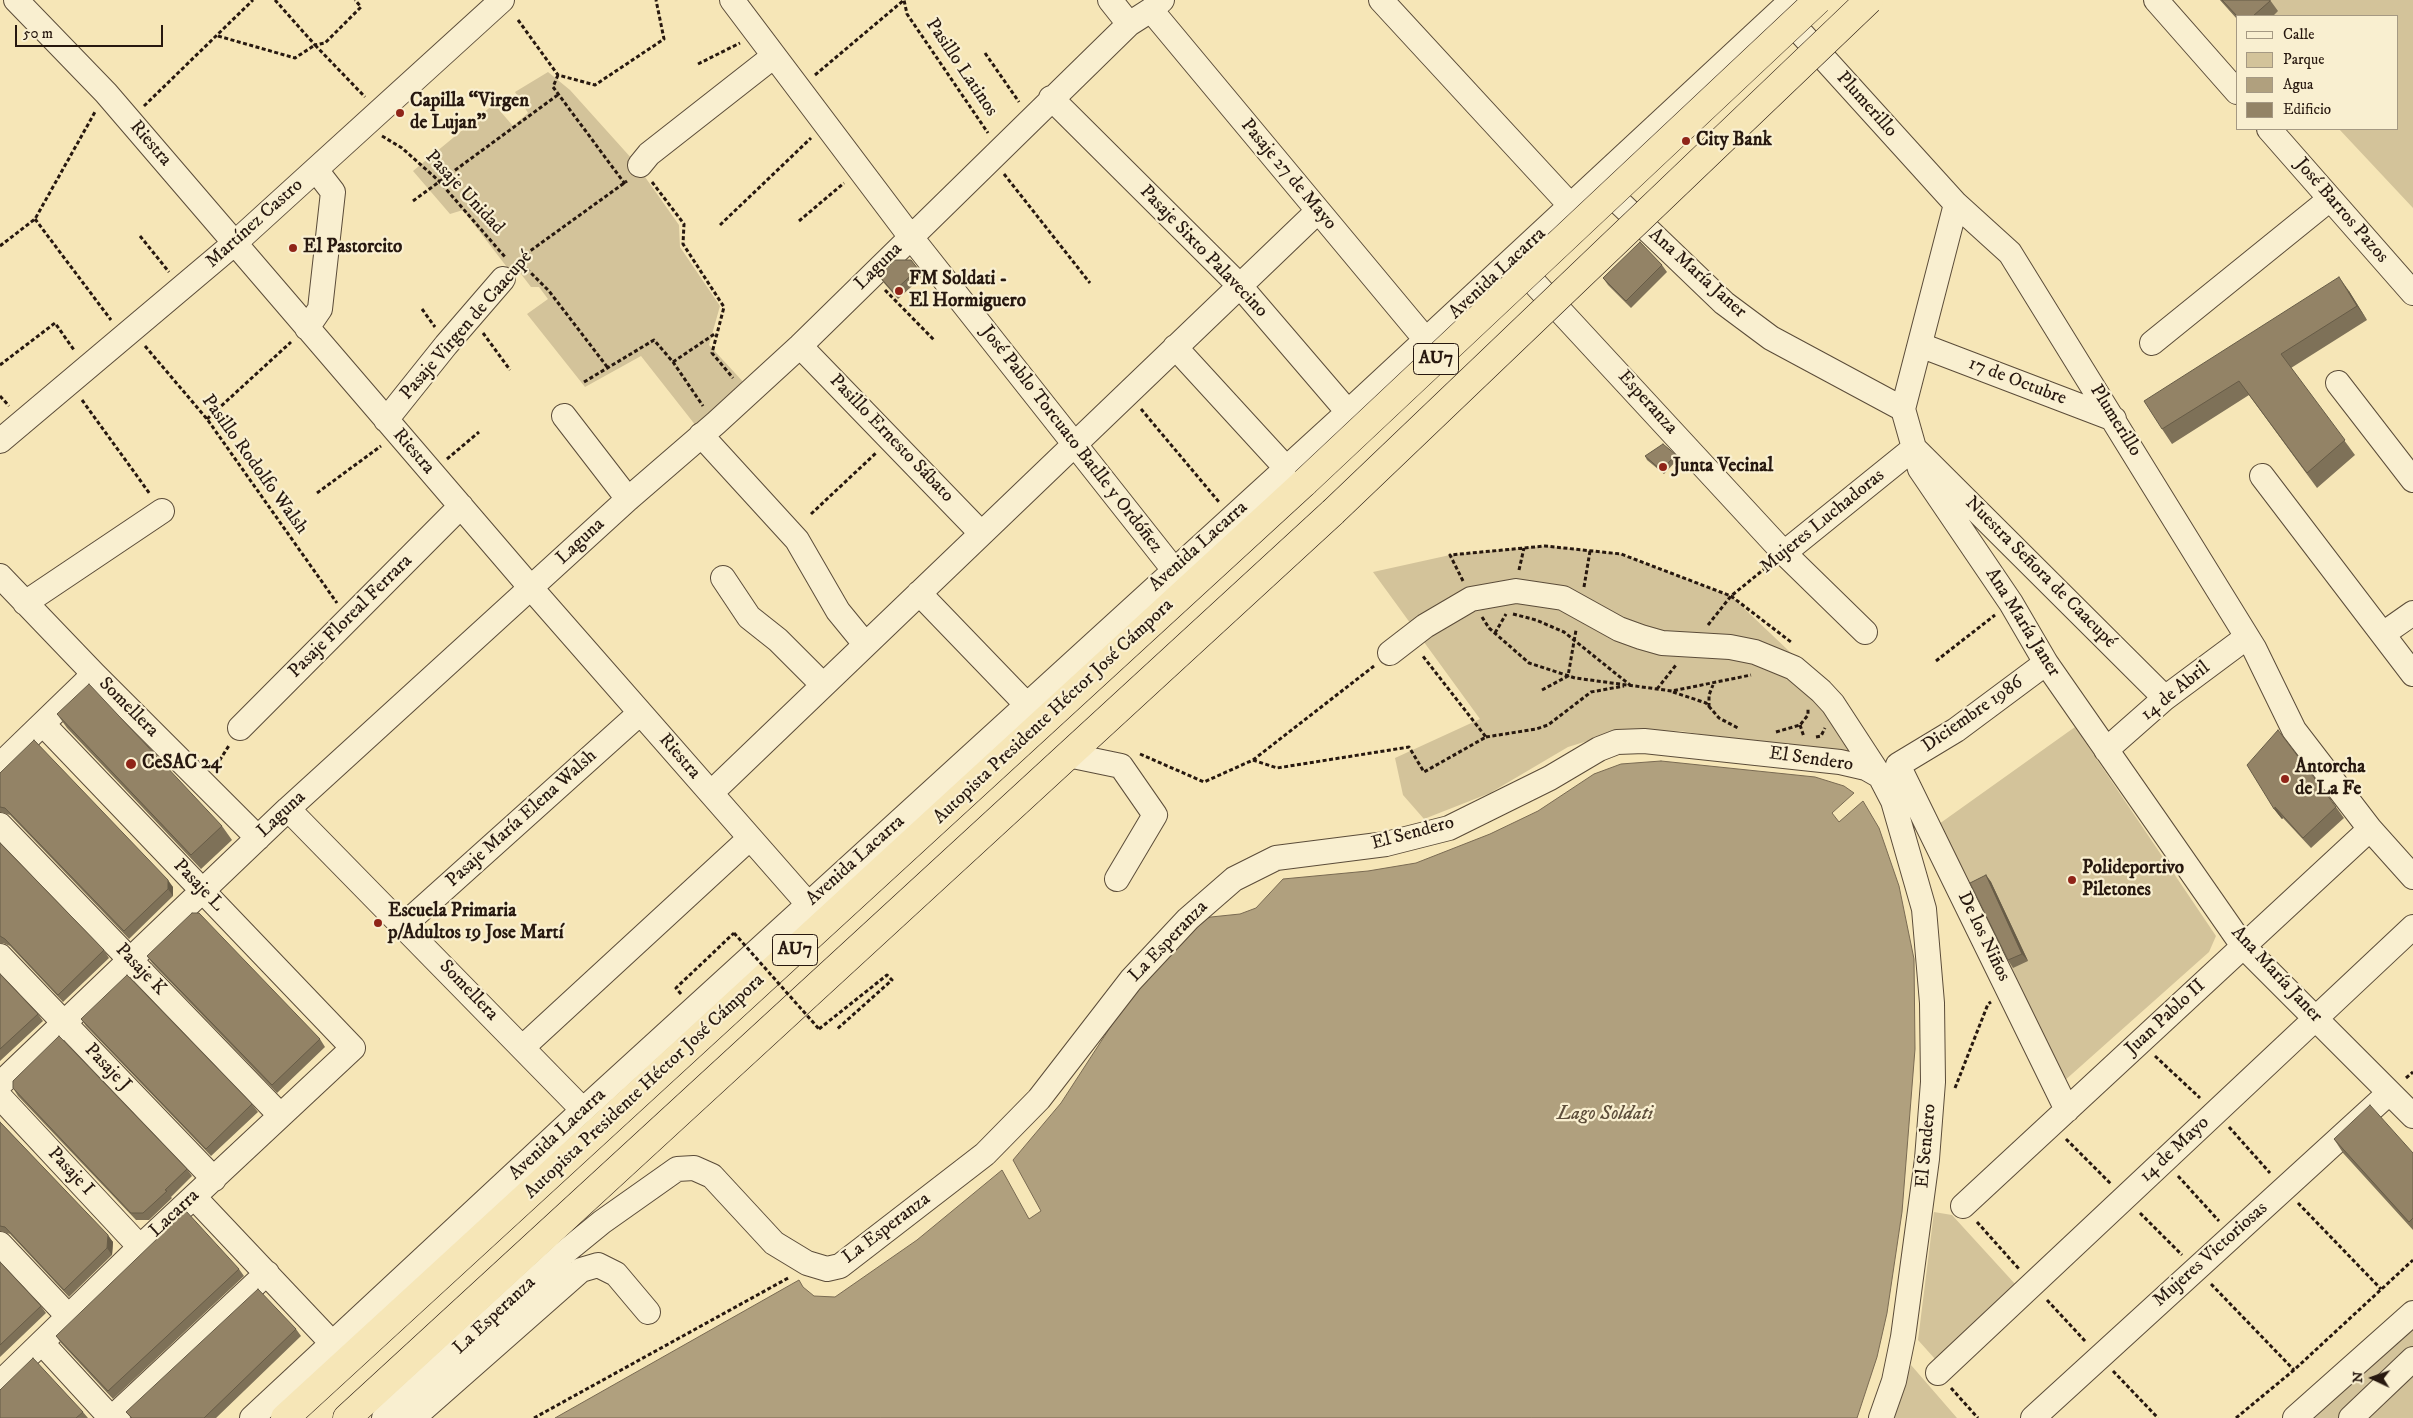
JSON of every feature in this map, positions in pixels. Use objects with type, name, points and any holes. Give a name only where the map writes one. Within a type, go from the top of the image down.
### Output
[{"type":"highway","name":"Autopista Presidente Héctor José Cámpora","points":[[285,1418],[1295,475],[1818,0]]},
{"type":"highway","name":"AU7","points":[[347,1418],[1333,512],[1869,0]]},
{"type":"street","name":"Riestra","points":[[16,0],[130,120],[531,588],[809,905]]},
{"type":"street","name":"Martínez Castro","points":[[0,441],[236,242],[502,0]]},
{"type":"street","name":"José Pablo Torcuato Batlle y Ordóñez","points":[[732,0],[910,236],[1174,570]]},
{"type":"street","points":[[1110,0],[1129,24]]},
{"type":"street","points":[[1381,0],[1571,206]]},
{"type":"street","points":[[2156,0],[2236,91]]},
{"type":"street","name":"Avenida Lacarra","points":[[252,1418],[584,1110],[1174,570],[1232,518],[1295,475],[1348,412],[1571,206],[1781,4]]},
{"type":"street","name":"Plumerillo","points":[[1781,4],[1956,204],[2010,253],[2247,637],[2294,730],[2370,829],[2413,877]]},
{"type":"street","name":"Laguna","points":[[0,1084],[131,961],[288,809],[628,499],[800,346],[1051,98],[1129,24],[1156,5]]},
{"type":"street","name":"Pasaje 27 de Mayo","points":[[1156,5],[1318,210],[1426,340]]},
{"type":"street","points":[[640,165],[649,154],[774,56]]},
{"type":"street","name":"Pasaje Sixto Palavecino","points":[[1051,98],[1240,286],[1348,412]]},
{"type":"street","name":"José Barros Pazos","points":[[2270,130],[2413,293]]},
{"type":"street","points":[[307,328],[320,309],[333,192],[316,170]]},
{"type":"street","name":"Ana María Janer","points":[[1596,180],[1724,303],[1771,338],[1903,409],[1920,469],[2011,603],[2046,663],[2243,946],[2413,1116]]},
{"type":"street","points":[[2152,343],[2330,198]]},
{"type":"street","points":[[1903,409],[1956,204]]},
{"type":"street","points":[[711,793],[1318,210]]},
{"type":"street","name":"Esperanza","points":[[1513,260],[1784,553],[1865,632]]},
{"type":"street","name":"Pasaje Virgen de Caacupé","points":[[392,426],[470,316],[509,274]]},
{"type":"street","name":"17 de Octubre","points":[[1920,345],[2114,419]]},
{"type":"street","name":"Pasillo Ernesto Sábato","points":[[800,346],[981,533]]},
{"type":"street","points":[[1175,347],[1295,475]]},
{"type":"street","points":[[2338,383],[2413,480]]},
{"type":"street","points":[[564,416],[628,499]]},
{"type":"street","points":[[708,429],[797,540],[838,611],[865,644]]},
{"type":"street","name":"Mujeres Luchadoras","points":[[1784,553],[1914,448]]},
{"type":"street","name":"Nuestra Señora de Caacupé","points":[[1914,448],[2165,698]]},
{"type":"street","points":[[2262,476],[2411,668]]},
{"type":"street","name":"Pasaje Floreal Ferrara","points":[[240,728],[461,506]]},
{"type":"street","points":[[25,603],[162,511]]},
{"type":"street","name":"Somellera","points":[[0,576],[94,674],[258,838]]},
{"type":"street","points":[[723,578],[749,617],[778,640],[823,685]]},
{"type":"street","points":[[1390,653],[1409,638],[1474,603],[1516,591],[1563,598],[1619,629],[1641,637],[1662,643],[1730,647],[1780,661],[1794,668],[1821,691],[1850,728],[1889,770]]},
{"type":"street","points":[[920,592],[1027,705]]},
{"type":"street","points":[[2383,634],[2413,613]]},
{"type":"street","name":"14 de Abril","points":[[2106,750],[2165,698],[2247,637]]},
{"type":"street","name":"Diciembre 1986","points":[[1889,770],[1956,730],[2046,663]]},
{"type":"street","points":[[0,765],[94,674]]},
{"type":"street","name":"Pasaje María Elena Walsh","points":[[404,925],[640,713]]},
{"type":"street","name":"Pasaje L","points":[[43,724],[353,1048]]},
{"type":"street","name":"El Sendero","points":[[1234,879],[1276,858],[1386,844],[1448,828],[1550,778],[1590,753],[1617,742],[1644,741],[1682,744],[1830,761],[1889,770],[1893,801],[1924,909],[1932,1003],[1933,1052],[1928,1149],[1903,1337],[1894,1381],[1881,1418]]},
{"type":"street","points":[[1068,755],[1121,766],[1155,815],[1117,879]]},
{"type":"street","name":"De los Niños","points":[[1889,770],[2009,991],[2059,1117]]},
{"type":"street","name":"Somellera","points":[[288,809],[584,1110]]},
{"type":"street","name":"Pasaje K","points":[[0,826],[280,1115]]},
{"type":"street","name":"Juan Pablo II","points":[[1963,1206],[2370,829]]},
{"type":"street","points":[[523,1047],[750,838]]},
{"type":"street","name":"La Esperanza","points":[[384,1418],[564,1253],[602,1222],[677,1169],[694,1168],[712,1176],[774,1243],[807,1263],[827,1269],[840,1266],[984,1154],[1039,1099],[1131,980],[1188,919],[1234,879]]},
{"type":"street","name":"14 de Mayo","points":[[1938,1373],[2413,927]]},
{"type":"street","name":"Pasaje J","points":[[0,956],[214,1179]]},
{"type":"street","name":"Lacarra","points":[[1,1379],[42,1343],[140,1247],[353,1048]]},
{"type":"street","name":"Mujeres Victoriosas","points":[[2033,1418],[2390,1093]]},
{"type":"street","name":"Pasaje I","points":[[0,1097],[140,1247]]},
{"type":"street","points":[[194,1197],[333,1344]]},
{"type":"street","points":[[0,1244],[69,1317]]},
{"type":"street","points":[[413,1418],[581,1270],[598,1265],[616,1274],[648,1312]]},
{"type":"street","points":[[42,1343],[112,1418],[267,1273]]},
{"type":"street","points":[[2295,1418],[2413,1313]]},
{"type":"street","points":[[2351,1418],[2413,1359]]},
{"type":"path","points":[[130,120],[253,0]]},
{"type":"path","points":[[275,0],[379,112]]},
{"type":"path","points":[[218,36],[295,58],[315,45],[325,43],[361,6],[355,0]]},
{"type":"path","points":[[518,20],[558,74],[594,85],[664,39],[656,0]]},
{"type":"path","points":[[799,88],[904,0]]},
{"type":"path","name":"Pasillo Latinos","points":[[904,0],[908,14],[995,154],[1090,283]]},
{"type":"path","points":[[698,64],[758,34]]},
{"type":"path","points":[[986,53],[1030,119]]},
{"type":"path","points":[[413,200],[559,94],[554,87],[558,74]]},
{"type":"path","points":[[0,246],[35,219],[106,93]]},
{"type":"path","name":"Pasaje Virgen de Caacupé","points":[[509,274],[522,264],[530,251],[625,184],[559,94]]},
{"type":"path","points":[[720,225],[826,124]]},
{"type":"path","name":"Pasaje Unidad","points":[[361,129],[374,132],[402,148],[439,181],[509,274]]},
{"type":"path","points":[[640,165],[684,224],[683,244],[724,306],[712,353],[746,394]]},
{"type":"path","points":[[799,221],[860,170]]},
{"type":"path","name":"Pasillo Rodolfo Walsh","points":[[35,219],[128,333],[206,419],[348,620]]},
{"type":"path","points":[[140,236],[182,288]]},
{"type":"path","points":[[522,264],[549,290],[608,368]]},
{"type":"path","points":[[871,275],[934,340]]},
{"type":"path","points":[[470,316],[510,370]]},
{"type":"path","points":[[0,365],[55,323],[88,367]]},
{"type":"path","points":[[206,419],[307,328]]},
{"type":"path","points":[[673,362],[716,332]]},
{"type":"path","points":[[584,382],[654,340],[673,362],[708,429]]},
{"type":"path","points":[[69,383],[162,511]]},
{"type":"path","points":[[1127,393],[1232,518]]},
{"type":"path","points":[[317,493],[392,426]]},
{"type":"path","points":[[432,473],[479,432]]},
{"type":"path","points":[[811,514],[891,439]]},
{"type":"path","points":[[1746,729],[1737,728],[1719,718],[1706,703],[1672,691],[1568,676],[1529,663],[1489,628],[1450,555],[1545,546],[1621,554],[1731,596],[1793,643]]},
{"type":"path","name":"Mujeres Luchadoras","points":[[1731,596],[1784,553]]},
{"type":"path","points":[[1474,603],[1536,620],[1564,632],[1630,686]]},
{"type":"path","points":[[1936,661],[2011,603]]},
{"type":"path","points":[[1409,638],[1486,736]]},
{"type":"path","points":[[1140,754],[1204,782],[1253,760],[1390,653]]},
{"type":"path","points":[[1672,691],[1722,683],[1747,675],[1755,675]]},
{"type":"path","points":[[1542,690],[1568,676]]},
{"type":"path","points":[[1709,707],[1709,695],[1713,684]]},
{"type":"path","points":[[1253,760],[1277,768],[1409,747],[1424,772],[1486,736],[1536,729],[1548,725],[1591,692],[1630,686]]},
{"type":"path","points":[[1789,736],[1773,733],[1800,725],[1808,715],[1807,701]]},
{"type":"path","points":[[1822,722],[1825,728]]},
{"type":"path","points":[[1800,725],[1804,738]]},
{"type":"path","points":[[204,784],[240,728]]},
{"type":"path","points":[[1825,728],[1850,728]]},
{"type":"path","points":[[1797,737],[1811,739],[1821,736],[1825,728]]},
{"type":"path","points":[[676,988],[734,933],[818,1029],[887,975],[892,980],[836,1030]]},
{"type":"path","points":[[1952,1095],[1988,1004],[2009,991]]},
{"type":"path","points":[[2059,1117],[2124,1198],[2196,1268],[2294,1370]]},
{"type":"path","points":[[2164,1161],[2232,1236]]},
{"type":"path","points":[[2284,1189],[2381,1289]]},
{"type":"path","points":[[2236,1418],[2294,1370],[2413,1260]]},
{"type":"path","points":[[534,1418],[785,1280],[807,1263]]},
{"type":"green space","points":[[2220,0],[2413,0],[2413,208],[2340,130],[2398,130],[2398,15],[2236,15],[2236,18]]},
{"type":"green space","points":[[548,72],[570,90],[633,160],[679,225],[680,247],[720,306],[709,345],[747,386],[700,431],[641,356],[585,387],[527,314],[548,299],[539,287],[531,287],[521,274],[513,275],[463,210],[450,214],[413,171],[494,104],[513,126],[528,113],[515,92]]},
{"type":"green space","points":[[1545,546],[1621,554],[1731,596],[1830,690],[1869,751],[1828,755],[1681,731],[1635,730],[1610,734],[1568,747],[1490,793],[1424,819],[1403,795],[1395,758],[1480,719],[1373,572],[1450,555]]},
{"type":"green space","name":"Polideportivo Piletones","points":[[2075,727],[2216,936],[2209,952],[2063,1082],[1939,824]]},
{"type":"green space","points":[[1934,1212],[1952,1215],[2016,1285],[1935,1359],[1918,1340]]},
{"type":"green space","points":[[2413,1313],[2413,1418],[2295,1418]]},
{"type":"green space","points":[[1911,1365],[1957,1418],[1893,1418]]},
{"type":"water","name":"Lago Soldati","points":[[1661,761],[1815,777],[1844,786],[1854,793],[1832,813],[1839,822],[1863,801],[1879,828],[1899,886],[1914,959],[1915,1049],[1902,1212],[1887,1313],[1877,1357],[1857,1418],[555,1418],[799,1280],[803,1287],[814,1296],[835,1297],[917,1240],[1002,1170],[1029,1219],[1041,1211],[1013,1160],[1061,1103],[1126,1003],[1193,922],[1211,917],[1240,914],[1256,908],[1283,879],[1368,871],[1416,863],[1490,834],[1538,811],[1594,774],[1621,764]]},
{"type":"building","points":[[2222,0],[2270,0],[2254,15],[2236,15]]},
{"type":"building","points":[[1640,242],[1662,265],[1626,301],[1603,278]]},
{"type":"building","points":[[895,260],[911,260],[918,269],[893,292],[879,276]]},
{"type":"building","points":[[2339,277],[2357,306],[2281,354],[2345,440],[2307,473],[2239,381],[2162,429],[2144,401]]},
{"type":"building","name":"Junta Vecinal","points":[[1663,444],[1676,455],[1661,470],[1645,456]]},
{"type":"building","name":"CeSAC 24","points":[[89,684],[222,826],[191,855],[57,714]]},
{"type":"building","points":[[2278,730],[2336,807],[2303,838],[2275,807],[2274,809],[2247,765]]},
{"type":"building","points":[[34,740],[168,880],[168,889],[124,931],[5,808],[0,807],[0,773]]},
{"type":"building","points":[[0,843],[104,950],[58,995],[0,936]]},
{"type":"building","points":[[1986,875],[2022,954],[2008,960],[1970,883]]},
{"type":"building","points":[[192,913],[199,913],[320,1039],[272,1085],[147,956]]},
{"type":"building","points":[[0,974],[38,1014],[0,1049]]},
{"type":"building","points":[[127,975],[252,1104],[206,1149],[81,1019]]},
{"type":"building","points":[[59,1036],[187,1169],[143,1213],[131,1213],[13,1088],[13,1081]]},
{"type":"building","points":[[2370,1105],[2413,1153],[2413,1218],[2409,1222],[2334,1139]]},
{"type":"building","points":[[0,1122],[108,1235],[107,1248],[64,1290],[5,1227],[0,1226]]},
{"type":"building","points":[[186,1211],[239,1269],[108,1391],[56,1336]]},
{"type":"building","points":[[0,1262],[41,1306],[0,1345]]},
{"type":"building","points":[[258,1289],[296,1329],[204,1418],[132,1418],[126,1412]]},
{"type":"building","points":[[33,1358],[83,1412],[76,1418],[0,1418],[0,1390]]},
{"type":"place","name":"Capilla “Virgen de Lujan”","points":[[400,113]]},
{"type":"place","name":"City Bank","points":[[1686,141]]},
{"type":"place","name":"El Pastorcito","points":[[293,248]]},
{"type":"place","name":"FM Soldati - El Hormiguero","points":[[899,291]]},
{"type":"place","name":"Junta Vecinal","points":[[1663,467]]},
{"type":"place","name":"CeSAC 24","points":[[131,764]]},
{"type":"place","name":"Antorcha de La Fe","points":[[2285,779]]},
{"type":"place","name":"Polideportivo Piletones","points":[[2072,880]]},
{"type":"place","name":"Escuela Primaria p/Adultos 19 Jose Martí","points":[[378,923]]}]
